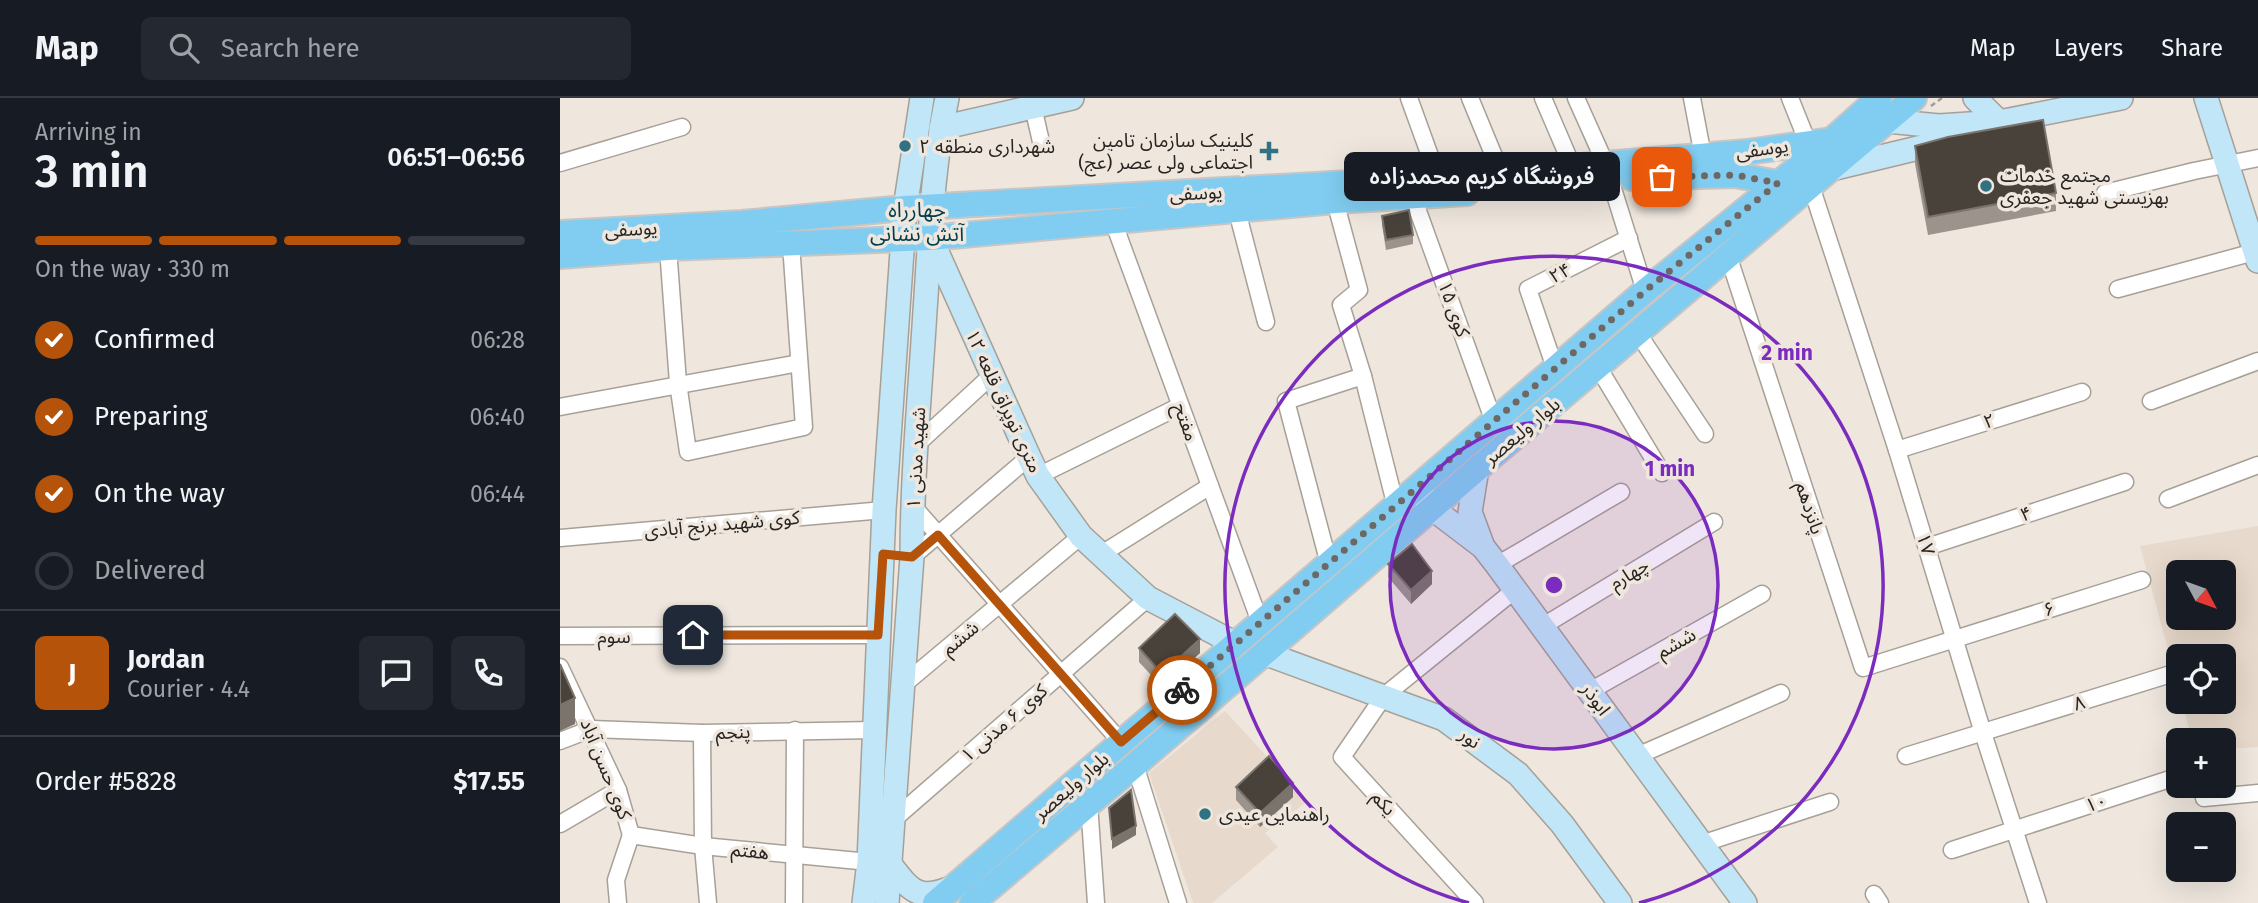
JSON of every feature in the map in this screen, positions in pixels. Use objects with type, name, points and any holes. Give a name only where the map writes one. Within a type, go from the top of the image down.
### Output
[{"type":"main road","name":"شهید مدنی ۱","points":[[887,903],[879,863],[875,730],[878,635],[905,208],[922,98]]},
{"type":"main road","name":"شهید مدنی ۱","points":[[864,903],[893,820],[912,557],[912,505],[932,208],[947,98]]},
{"type":"main road","points":[[941,128],[1072,98]]},
{"type":"main road","name":"بلوار ولیعصر","points":[[934,903],[964,894],[1089,804],[1433,509],[1728,255],[1794,190],[1820,141],[1880,107],[1914,98]]},
{"type":"main road","points":[[1975,98],[1999,122]]},
{"type":"main road","points":[[1880,107],[1939,126],[1999,122],[2121,98]]},
{"type":"main road","points":[[2206,98],[2257,254]]},
{"type":"main road","points":[[1880,107],[1899,134],[1933,146]]},
{"type":"main road","name":"بلوار ولیعصر","points":[[964,894],[1121,742],[1645,291],[1794,190],[1831,169],[1880,107]]},
{"type":"main road","points":[[1831,169],[1933,146],[1999,122]]},
{"type":"main road","name":"یوسفی","points":[[560,256],[668,248],[905,208],[1335,201],[1413,197],[1820,141]]},
{"type":"main road","points":[[1747,152],[1760,159],[1794,190]]},
{"type":"main road","name":"یوسفی","points":[[560,233],[743,234],[792,244],[930,238],[1113,221],[1235,201],[1438,178],[1573,168],[1608,172],[1735,175],[1794,190]]},
{"type":"main road","name":"۱۲ متری توپراق قلعه","points":[[930,238],[990,376],[1034,466],[1081,536],[1148,598],[1236,644]]},
{"type":"main road","points":[[1477,469],[1470,512],[1483,547]]},
{"type":"main road","name":"ابوذر","points":[[1418,489],[1433,509],[1483,547],[1745,903]]},
{"type":"main road","points":[[883,554],[912,557]]},
{"type":"main road","points":[[1236,644],[1264,653]]},
{"type":"main road","name":"نور","points":[[1264,653],[1444,719],[1518,774],[1562,824],[1620,903]]},
{"type":"main road","points":[[879,863],[915,892],[923,895],[964,894]]},
{"type":"street","points":[[1409,98],[1438,178]]},
{"type":"street","points":[[1470,98],[1501,173]]},
{"type":"street","points":[[1543,98],[1573,168]]},
{"type":"street","points":[[1576,98],[1608,172],[1645,291]]},
{"type":"street","points":[[1692,98],[1703,156]]},
{"type":"street","points":[[1790,98],[1820,141]]},
{"type":"street","points":[[1033,107],[1042,146]]},
{"type":"street","points":[[560,163],[682,127]]},
{"type":"street","points":[[2105,193],[2258,158]]},
{"type":"street","name":"۱۷","points":[[1794,190],[1897,450],[2038,903]]},
{"type":"street","name":"کوی ۱۵","points":[[1413,197],[1494,422]]},
{"type":"street","points":[[1235,201],[1266,322]]},
{"type":"street","points":[[1335,201],[1359,290],[1341,305],[1363,376],[1396,507]]},
{"type":"street","name":"مفتح","points":[[1113,221],[1260,622]]},
{"type":"street","name":"۲۴","points":[[1555,368],[1528,289],[1629,238]]},
{"type":"street","points":[[668,248],[678,383],[688,453],[804,427],[792,244]]},
{"type":"street","points":[[560,270],[594,253]]},
{"type":"street","points":[[2118,289],[2257,254]]},
{"type":"street","name":"پانزدهم","points":[[1728,255],[1863,668],[1955,638]]},
{"type":"street","points":[[1637,332],[1704,434]]},
{"type":"street","points":[[2151,401],[2258,361]]},
{"type":"street","points":[[560,407],[678,383],[799,363]]},
{"type":"street","points":[[1598,367],[1662,473]]},
{"type":"street","points":[[916,445],[990,376]]},
{"type":"street","points":[[1329,564],[1286,401],[1363,376]]},
{"type":"street","name":"۲","points":[[1897,450],[2082,392]]},
{"type":"street","points":[[912,557],[1034,466],[1180,406]]},
{"type":"street","points":[[2168,499],[2258,465]]},
{"type":"street","name":"۴","points":[[1927,547],[2125,482]]},
{"type":"street","points":[[1100,555],[1210,486]]},
{"type":"street","points":[[1497,565],[1620,492]]},
{"type":"street","points":[[912,505],[1121,742]]},
{"type":"street","name":"کوی شهید برنج آبادی","points":[[560,538],[884,510]]},
{"type":"street","name":"چهارم","points":[[1543,626],[1714,522]]},
{"type":"street","name":"ششم","points":[[903,685],[1081,536]]},
{"type":"street","name":"۶","points":[[1955,638],[2142,580]]},
{"type":"street","points":[[1384,695],[1516,589]]},
{"type":"street","name":"ششم","points":[[1590,691],[1762,594]]},
{"type":"street","name":"کوی ۶ مدنی ۱","points":[[893,820],[1148,598]]},
{"type":"street","name":"سوم","points":[[560,636],[878,635]]},
{"type":"street","name":"کوی حسن آباد","points":[[560,667],[618,790],[631,835]]},
{"type":"street","name":"۸","points":[[1906,756],[2166,676]]},
{"type":"street","points":[[1637,756],[1781,693]]},
{"type":"street","name":"یکم","points":[[1384,695],[1342,757],[1475,903]]},
{"type":"street","points":[[560,741],[590,729]]},
{"type":"street","name":"پنجم","points":[[590,729],[702,733],[875,730]]},
{"type":"street","points":[[794,903],[795,730]]},
{"type":"street","points":[[702,733],[703,846],[708,903]]},
{"type":"street","points":[[1135,765],[1178,903]]},
{"type":"street","name":"۱۰","points":[[1952,850],[2166,780]]},
{"type":"street","points":[[560,824],[618,790]]},
{"type":"street","points":[[2236,795],[2258,793]]},
{"type":"street","points":[[1701,844],[1830,802]]},
{"type":"street","points":[[1089,804],[1096,903]]},
{"type":"street","points":[[618,903],[616,880],[631,835]]},
{"type":"street","name":"هفتم","points":[[631,835],[703,846],[879,863]]},
{"type":"shaded area","points":[[2258,526],[2258,747],[2236,748],[2236,728],[2189,728],[2185,714],[2236,714],[2236,644],[2167,644],[2140,546]]},
{"type":"shaded area","name":"راهنمایی عیدی","points":[[1225,711],[1308,801],[1265,833],[1278,847],[1212,903],[1193,903],[1149,773]]},
{"type":"building","name":"مجتمع خدمات بهزیستی شهید جعفری","points":[[2043,120],[2056,193],[1928,217],[1915,146],[1948,137]]},
{"type":"building","points":[[1409,210],[1413,235],[1386,240],[1382,216]]},
{"type":"building","points":[[1412,544],[1432,571],[1411,590],[1388,564]]},
{"type":"building","points":[[1175,614],[1200,639],[1162,674],[1139,648]]},
{"type":"building","points":[[560,664],[575,698],[560,705]]},
{"type":"building","points":[[1269,756],[1293,783],[1260,813],[1236,787]]},
{"type":"building","points":[[1131,790],[1136,826],[1112,839],[1109,808]]},
{"type":"way so far","points":[[1182,690],[1645,291],[1778,183],[1735,175],[1662,177]]},
{"type":"place","name":"شهرداری منطقه ۲","points":[[905,146]]},
{"type":"place","name":"کلینیک سازمان تامین اجتماعی ولی عصر (عج)","points":[[1269,151]]},
{"type":"place","name":"فروشگاه کریم محمدزاده","points":[[1662,177]]},
{"type":"place","name":"مجتمع خدمات بهزیستی شهید جعفری","points":[[1986,186]]},
{"type":"place","name":"راهنمایی عیدی","points":[[1205,814]]},
{"type":"district","name":"چهارراه آتش نشانی","points":[[917,222]]},
{"type":"route","points":[[693,635],[878,635],[883,554],[912,557],[938,535],[1121,742],[1182,690]]}]
